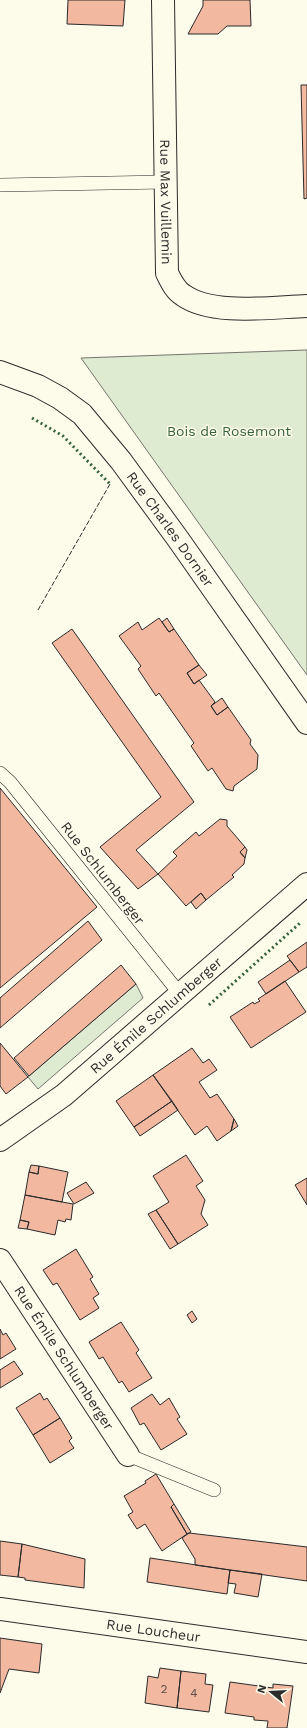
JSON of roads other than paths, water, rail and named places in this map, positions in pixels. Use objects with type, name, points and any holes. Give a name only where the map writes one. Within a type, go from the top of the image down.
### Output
[{"type":"street","name":"Rue Max Vuillemin","points":[[163,0],[167,273],[174,286],[182,295],[198,304],[219,309],[307,306]]},
{"type":"street","name":"Rue Charles Dornier","points":[[0,372],[44,389],[60,398],[82,414],[121,461],[178,539],[307,723]]},
{"type":"street","name":"Rue Émile Schlumberger","points":[[0,1140],[64,1095],[307,884]]},
{"type":"street","name":"Rue Émile Schlumberger","points":[[0,1260],[128,1455]]},
{"type":"street","name":"Rue Loucheur","points":[[0,1609],[307,1652]]},
{"type":"lane","points":[[0,186],[165,182]]},
{"type":"lane","name":"Rue Schlumberger","points":[[0,773],[10,782],[180,994]]},
{"type":"lane","points":[[128,1455],[214,1490]]},
{"type":"park label","name":"Bois de Rosemont","points":[[229,431]]}]
